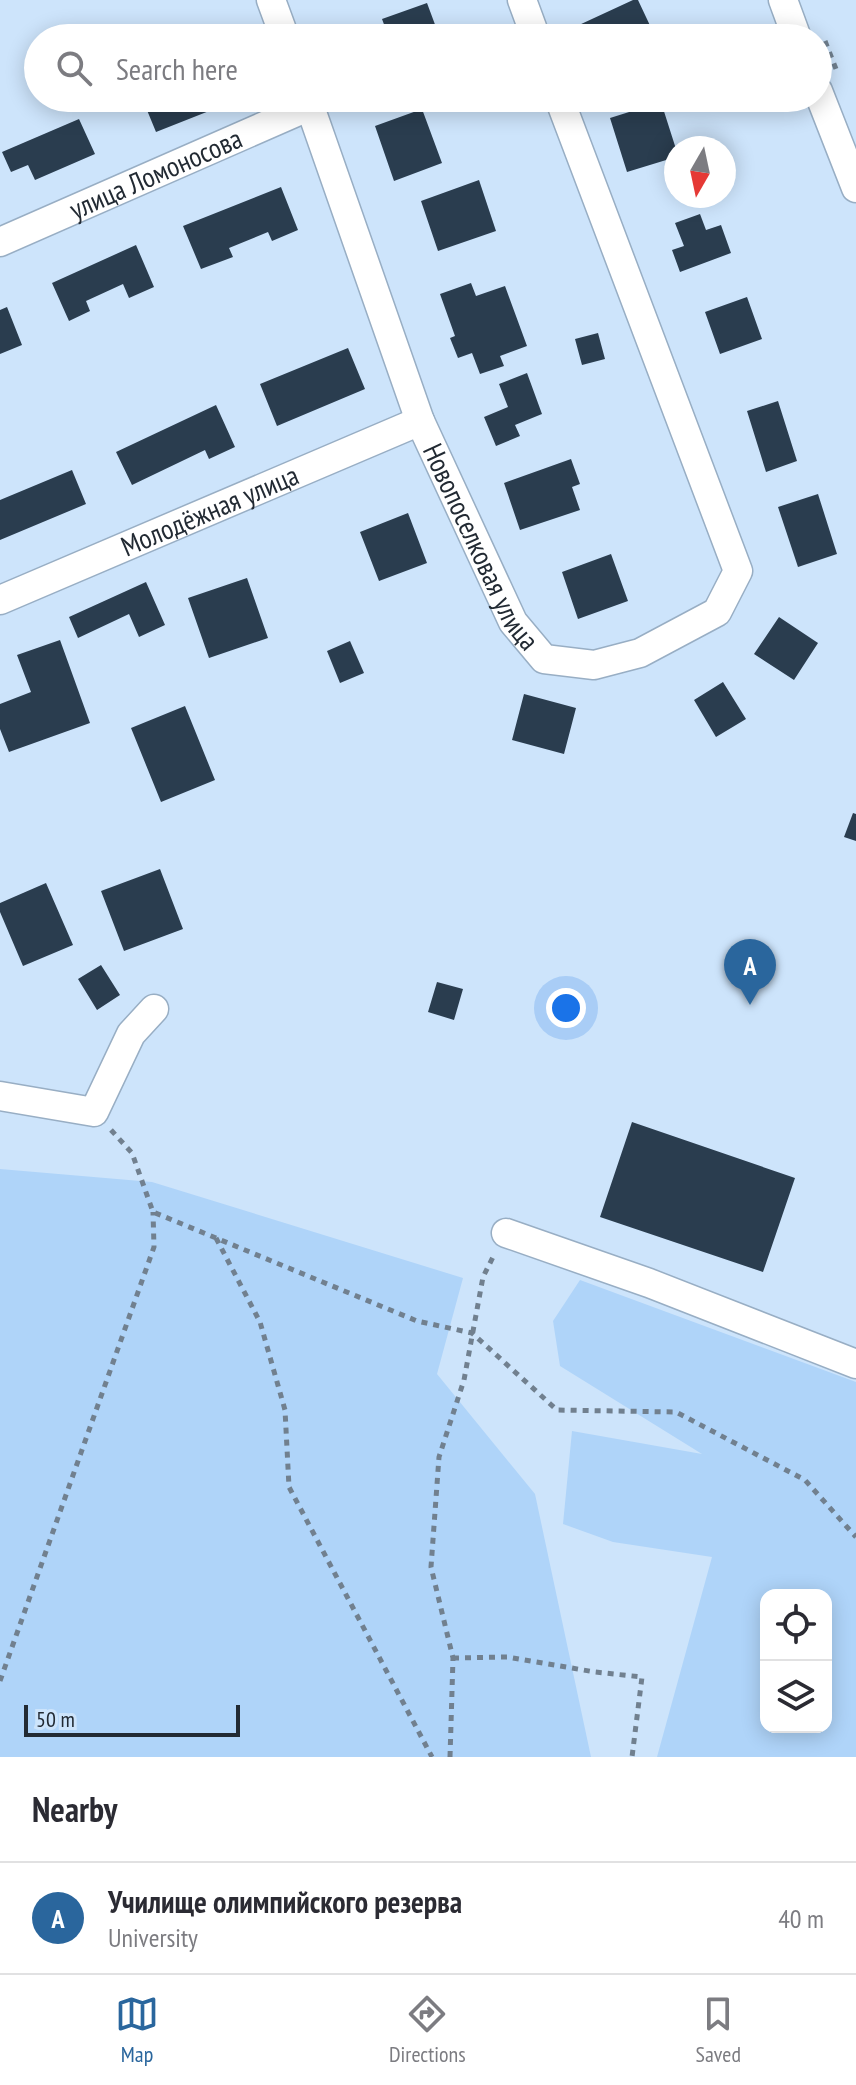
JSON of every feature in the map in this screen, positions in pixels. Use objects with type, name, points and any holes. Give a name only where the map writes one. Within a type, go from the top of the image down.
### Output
[{"type":"street","points":[[271,0],[280,24]]},
{"type":"street","points":[[522,0],[531,24]]},
{"type":"street","points":[[783,0],[801,24]]},
{"type":"street","name":"улица Ломоносова","points":[[0,242],[286,112]]},
{"type":"street","name":"Новопоселковая улица","points":[[312,112],[420,421],[513,622],[544,659],[594,665],[640,653],[717,612],[738,571],[564,112]]},
{"type":"street","points":[[826,112],[856,188]]},
{"type":"street","name":"Молодёжная улица","points":[[0,600],[420,421]]},
{"type":"street","points":[[0,1096],[94,1112],[131,1034],[154,1009]]},
{"type":"street","points":[[506,1233],[649,1283],[856,1364]]},
{"type":"path","points":[[832,64],[836,69]]},
{"type":"path","points":[[0,1681],[154,1247],[153,1212],[132,1153],[94,1112]]},
{"type":"path","points":[[153,1212],[417,1321],[472,1333],[557,1410],[676,1412],[805,1480],[856,1537]]},
{"type":"path","points":[[450,1757],[453,1658],[431,1567],[439,1457],[464,1380],[483,1277],[506,1233]]},
{"type":"path","points":[[215,1238],[260,1322],[285,1410],[289,1487],[432,1757]]},
{"type":"path","points":[[453,1658],[507,1657],[642,1677],[632,1757]]},
{"type":"shaded area","points":[[0,1169],[152,1182],[463,1278],[437,1374],[535,1494],[591,1757],[0,1757]]},
{"type":"shaded area","points":[[580,1280],[856,1382],[856,1757],[657,1757],[712,1557],[613,1542],[563,1524],[572,1431],[702,1454],[560,1366],[553,1321]]},
{"type":"building","points":[[638,0],[649,24],[581,24]]},
{"type":"building","points":[[427,3],[435,24],[384,24],[382,19]]},
{"type":"building","points":[[148,112],[207,112],[156,132]]},
{"type":"building","points":[[414,112],[423,112],[442,163],[394,181],[375,126]]},
{"type":"building","points":[[629,112],[664,112],[672,136],[664,136],[664,161],[627,172],[610,118]]},
{"type":"building","points":[[79,119],[95,154],[35,180],[28,165],[11,172],[2,152]]},
{"type":"building","points":[[479,180],[496,231],[438,251],[421,201]]},
{"type":"building","points":[[281,187],[298,230],[272,241],[268,232],[229,248],[233,257],[201,269],[183,226]]},
{"type":"building","points":[[700,214],[706,230],[721,225],[731,253],[680,272],[672,250],[684,246],[675,223]]},
{"type":"building","points":[[136,245],[154,287],[129,298],[123,284],[86,301],[90,311],[69,321],[52,283]]},
{"type":"building","points":[[471,283],[476,296],[505,286],[527,346],[500,356],[504,366],[480,374],[472,353],[458,358],[450,338],[455,336],[440,294]]},
{"type":"building","points":[[747,297],[762,339],[720,354],[705,312]]},
{"type":"building","points":[[7,307],[22,345],[0,354],[0,310]]},
{"type":"building","points":[[598,333],[605,359],[582,365],[575,339]]},
{"type":"building","points":[[348,348],[365,389],[277,426],[260,384]]},
{"type":"building","points":[[527,373],[542,414],[515,425],[520,436],[496,446],[484,417],[508,407],[499,384]]},
{"type":"building","points":[[778,401],[797,461],[766,472],[747,411]]},
{"type":"building","points":[[216,405],[235,447],[209,459],[205,450],[132,485],[116,452]]},
{"type":"building","points":[[571,459],[580,484],[572,487],[580,510],[520,530],[504,483]]},
{"type":"building","points":[[72,470],[86,504],[0,540],[0,500]]},
{"type":"building","points":[[818,494],[837,554],[798,567],[778,507]]},
{"type":"building","points":[[408,513],[427,563],[379,581],[360,532]]},
{"type":"building","points":[[611,554],[628,601],[578,619],[562,572]]},
{"type":"building","points":[[247,578],[268,638],[209,658],[188,598]]},
{"type":"building","points":[[146,582],[165,625],[139,637],[129,614],[78,638],[69,617]]},
{"type":"building","points":[[779,617],[818,643],[794,680],[754,654]]},
{"type":"building","points":[[60,640],[90,723],[9,752],[0,729],[0,704],[31,692],[17,655]]},
{"type":"building","points":[[350,641],[364,673],[340,683],[327,651]]},
{"type":"building","points":[[723,682],[746,719],[716,737],[694,700]]},
{"type":"building","points":[[524,694],[576,708],[564,754],[512,740]]},
{"type":"building","points":[[185,706],[215,780],[161,802],[131,728]]},
{"type":"building","points":[[853,813],[856,814],[856,841],[844,837]]},
{"type":"building","points":[[160,869],[183,929],[124,951],[101,891]]},
{"type":"building","points":[[46,883],[73,945],[23,966],[0,912],[0,903]]},
{"type":"building","points":[[101,965],[120,995],[97,1010],[78,979]]},
{"type":"building","points":[[437,982],[463,989],[454,1020],[428,1012]]},
{"type":"building","points":[[632,1122],[795,1178],[763,1272],[600,1217]]},
{"type":"place","name":"Училище олимпийского резерва","points":[[750,1005]]}]
